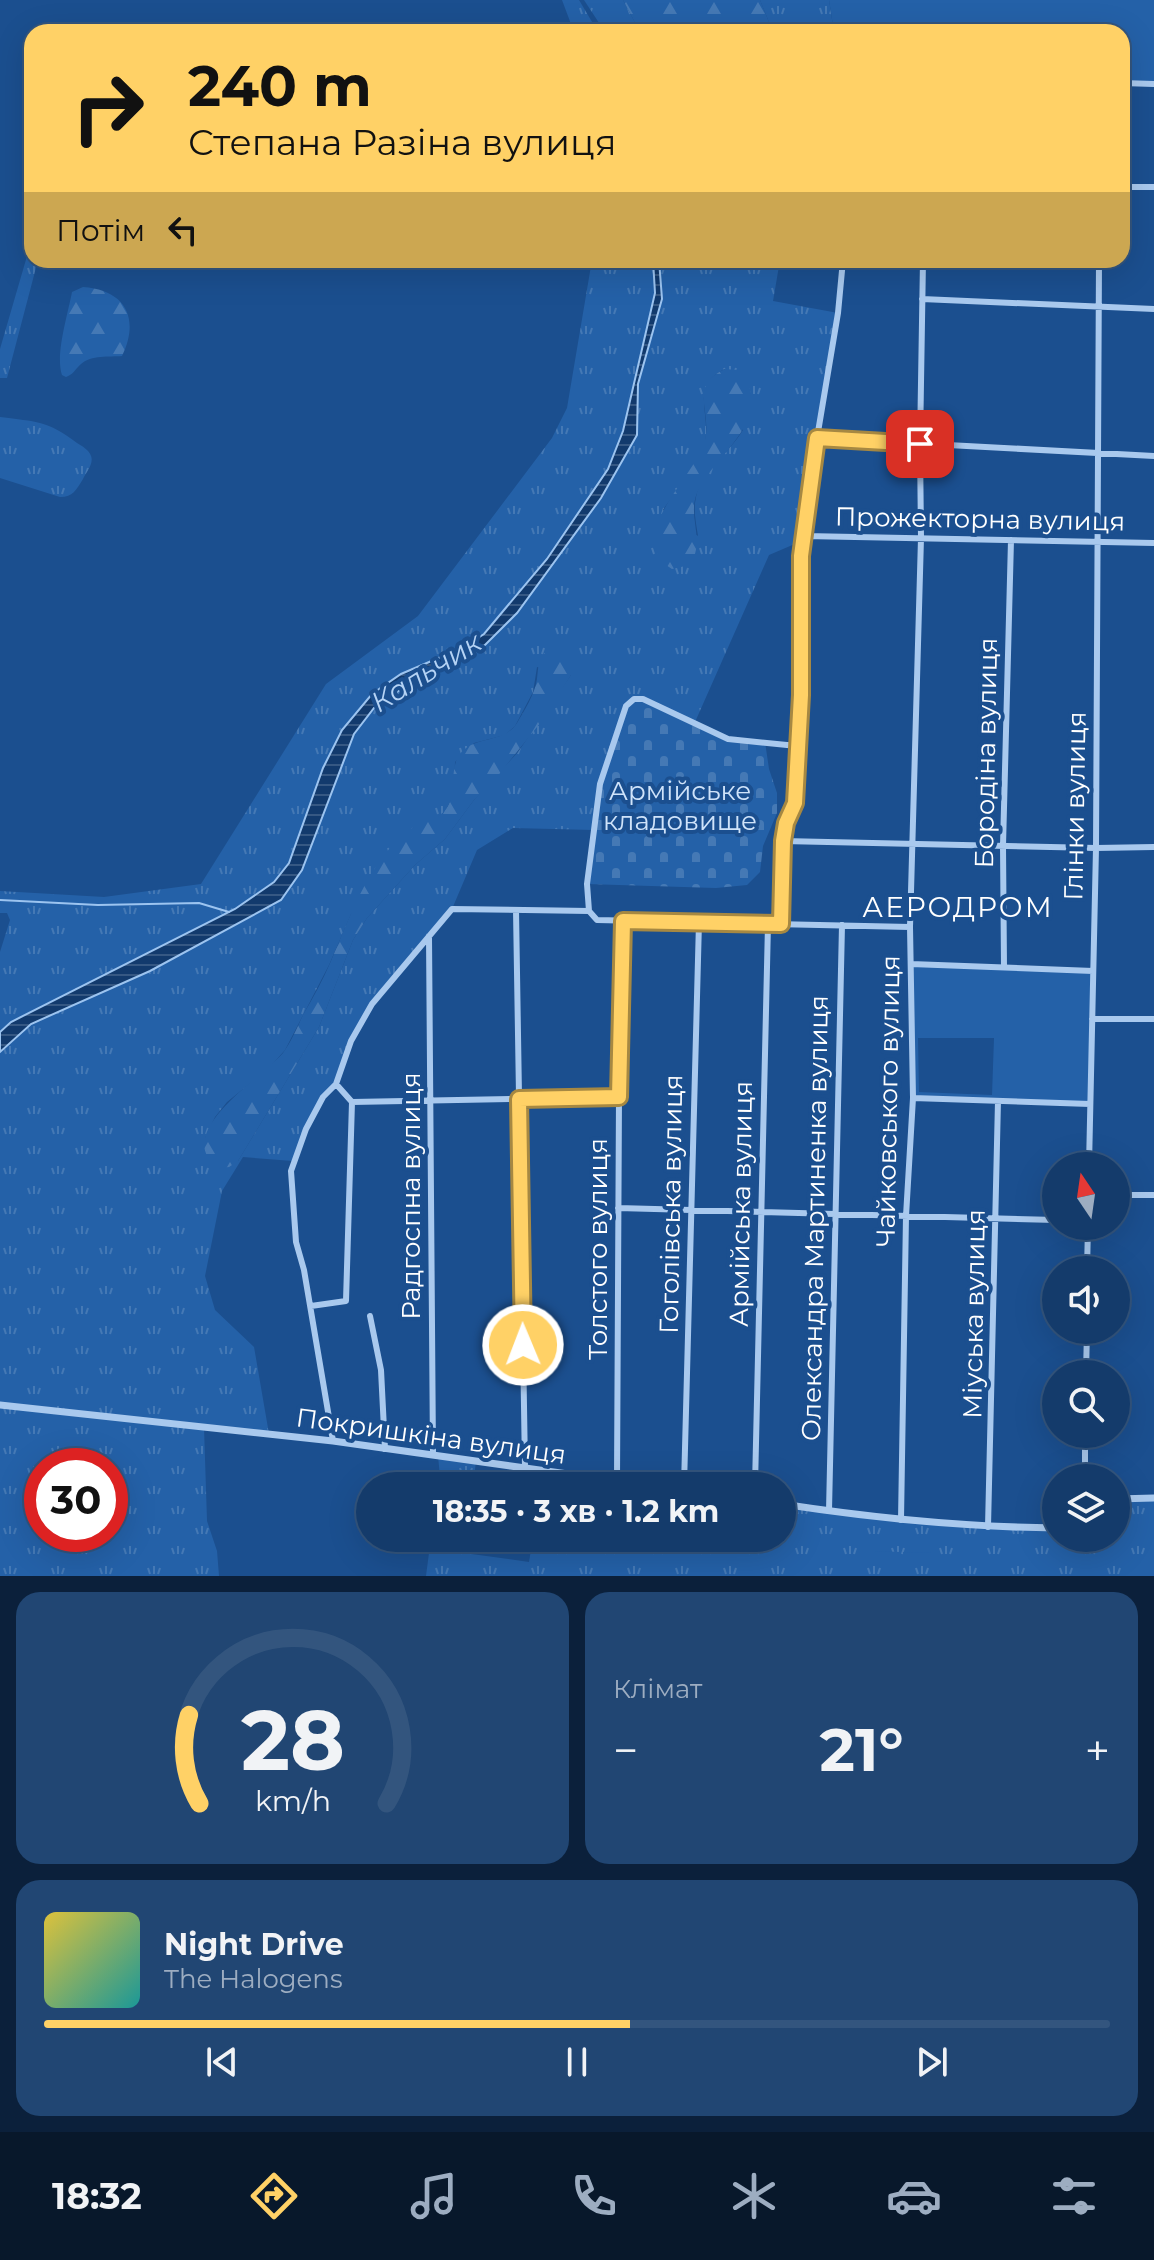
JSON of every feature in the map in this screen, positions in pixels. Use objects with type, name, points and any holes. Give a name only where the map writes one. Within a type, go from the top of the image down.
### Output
[{"type":"street","points":[[1130,83],[1154,84]]},
{"type":"street","points":[[1130,187],[1154,187]]},
{"type":"street","points":[[781,924],[783,841],[786,823],[795,803],[802,653],[801,556],[842,268]]},
{"type":"street","name":"Чайковського вулиця","points":[[901,1520],[906,1216],[913,1098],[910,927],[921,538],[923,268]]},
{"type":"street","name":"Глінки вулиця","points":[[1089,1152],[1096,848],[1099,268]]},
{"type":"street","points":[[922,299],[1154,309]]},
{"type":"street","points":[[817,438],[1154,456]]},
{"type":"street","name":"Прожекторна вулиця","points":[[805,536],[1154,543]]},
{"type":"street","name":"Бородіна вулиця","points":[[1004,967],[1003,846],[1011,540]]},
{"type":"street","points":[[797,746],[728,739],[643,699],[634,699],[626,706],[600,784],[587,884],[589,911],[597,920],[910,927]]},
{"type":"street","points":[[783,841],[1154,847]]},
{"type":"street","points":[[333,1441],[311,1306],[296,1242],[291,1171],[306,1129],[323,1097],[336,1084],[351,1041],[372,1004],[452,909],[589,911]]},
{"type":"street","points":[[516,910],[525,1468]]},
{"type":"street","name":"Толстого вулиця","points":[[617,1472],[623,921]]},
{"type":"street","name":"Гоголівська вулиця","points":[[684,1472],[699,922]]},
{"type":"street","name":"Армійська вулиця","points":[[755,1472],[768,924]]},
{"type":"street","name":"Олександра Мартиненка вулиця","points":[[829,1511],[842,925]]},
{"type":"street","name":"Радгоспна вулиця","points":[[429,936],[433,1455]]},
{"type":"street","points":[[911,964],[1093,971]]},
{"type":"street","points":[[1092,1019],[1154,1019]]},
{"type":"street","points":[[311,1306],[346,1301],[352,1102],[336,1084]]},
{"type":"street","points":[[352,1102],[619,1097]]},
{"type":"street","points":[[913,1098],[1090,1104]]},
{"type":"street","name":"Міуська вулиця","points":[[988,1527],[998,1101]]},
{"type":"street","points":[[1130,1195],[1154,1195]]},
{"type":"street","points":[[618,1208],[1042,1220]]},
{"type":"street","points":[[370,1316],[381,1370],[385,1449]]},
{"type":"street","name":"Покришкіна вулиця","points":[[0,1405],[333,1441],[553,1472]]},
{"type":"street","points":[[1130,1499],[1154,1498]]},
{"type":"street","points":[[796,1506],[901,1520],[1042,1528]]},
{"type":"green space","points":[[562,0],[579,0],[593,24],[571,24]]},
{"type":"green space","points":[[584,0],[623,0],[636,24],[600,24]]},
{"type":"green space","points":[[623,0],[760,0],[770,24],[636,24]]},
{"type":"green space","points":[[760,0],[829,0],[833,24],[770,24]]},
{"type":"green space","points":[[829,0],[1154,0],[1154,84],[1130,83],[1130,24],[833,24]]},
{"type":"green space","points":[[24,266],[36,268],[7,378],[0,378],[0,349]]},
{"type":"green space","points":[[591,268],[653,268],[655,293],[623,431],[608,469],[547,559],[484,634],[462,648],[401,674],[372,694],[342,730],[323,768],[289,863],[274,881],[235,909],[11,1022],[0,1032],[0,952],[10,920],[7,913],[0,913],[0,891],[104,897],[201,884],[326,684],[418,616],[552,438],[567,408]]},
{"type":"green space","points":[[660,268],[779,268],[773,301],[838,313],[804,540],[769,555],[695,722],[594,830],[513,828],[477,850],[452,909],[372,1004],[351,1041],[336,1084],[323,1097],[293,1161],[243,1157],[222,1191],[205,1276],[215,1310],[254,1347],[269,1434],[204,1428],[207,1521],[217,1551],[219,1576],[0,1576],[0,1052],[31,1024],[150,971],[281,900],[354,733],[374,708],[407,685],[455,664],[482,648],[517,613],[601,498],[637,435],[638,384],[662,299]],"holes":[[[725,369],[743,430],[699,488],[695,507],[698,536],[663,510],[701,455],[706,435],[704,393],[707,384]],[[537,667],[571,675],[518,752],[474,800],[445,839],[415,865],[367,918],[353,940],[319,1027],[238,1161],[205,1138],[215,1117],[227,1102],[269,1068],[285,1050],[329,965],[351,914],[413,828],[435,820],[446,810],[454,794],[455,762],[474,743],[505,735],[515,726],[533,692]]]},
{"type":"green space","points":[[83,287],[98,289],[119,300],[129,319],[130,330],[122,356],[90,359],[66,377],[62,375],[60,367],[63,334],[72,292]]},
{"type":"green space","points":[[725,369],[738,370],[749,387],[752,404],[740,434],[697,493],[694,511],[697,537],[690,565],[672,569],[658,556],[654,540],[657,524],[705,440],[704,391],[707,383]]},
{"type":"green space","points":[[0,417],[49,426],[87,450],[92,459],[91,465],[74,492],[60,497],[0,478]]},
{"type":"green space","points":[[560,646],[568,650],[574,665],[571,675],[541,722],[445,839],[415,865],[367,918],[353,940],[319,1027],[238,1161],[229,1167],[219,1168],[206,1154],[205,1139],[212,1123],[225,1106],[286,1049],[325,975],[366,882],[392,845],[404,834],[445,811],[451,800],[455,766],[460,754],[473,744],[511,730],[534,691],[541,656],[551,648]]},
{"type":"green space","name":"Армійське кладовище","points":[[634,699],[643,699],[728,739],[765,742],[777,793],[777,813],[763,846],[760,872],[747,885],[716,888],[587,884],[600,784],[626,706]]},
{"type":"green space","points":[[913,966],[1091,973],[1088,1102],[915,1096]],"holes":[[[918,1038],[994,1038],[992,1095],[919,1092]]]},
{"type":"green space","points":[[438,1456],[476,1461],[475,1472],[440,1472]]},
{"type":"green space","points":[[1154,1498],[1154,1576],[426,1576],[429,1552],[464,1552],[529,1562],[531,1552],[796,1552],[796,1506],[1042,1529],[1042,1552],[1130,1552],[1130,1499]]},
{"type":"green space","points":[[875,1551],[900,1552],[900,1561],[875,1561]]},
{"type":"green space","points":[[903,1552],[931,1553],[931,1562],[903,1562]]},
{"type":"water","name":"Кальчик","points":[[653,268],[660,268],[662,299],[638,384],[637,435],[601,498],[517,613],[482,648],[455,664],[407,685],[374,708],[354,734],[302,870],[281,900],[150,971],[31,1024],[0,1052],[0,1032],[11,1022],[235,909],[274,882],[289,863],[323,768],[342,730],[372,694],[401,674],[462,648],[484,634],[547,559],[608,469],[623,431],[655,293]]},
{"type":"waterway","points":[[0,900],[98,905],[199,903],[229,912]]},
{"type":"district","name":"АЕРОДРОМ","points":[[958,907]]},
{"type":"route","points":[[523,1345],[519,1099],[619,1097],[623,921],[781,924],[783,841],[786,823],[795,803],[801,695],[801,556],[817,438],[920,444]]}]
